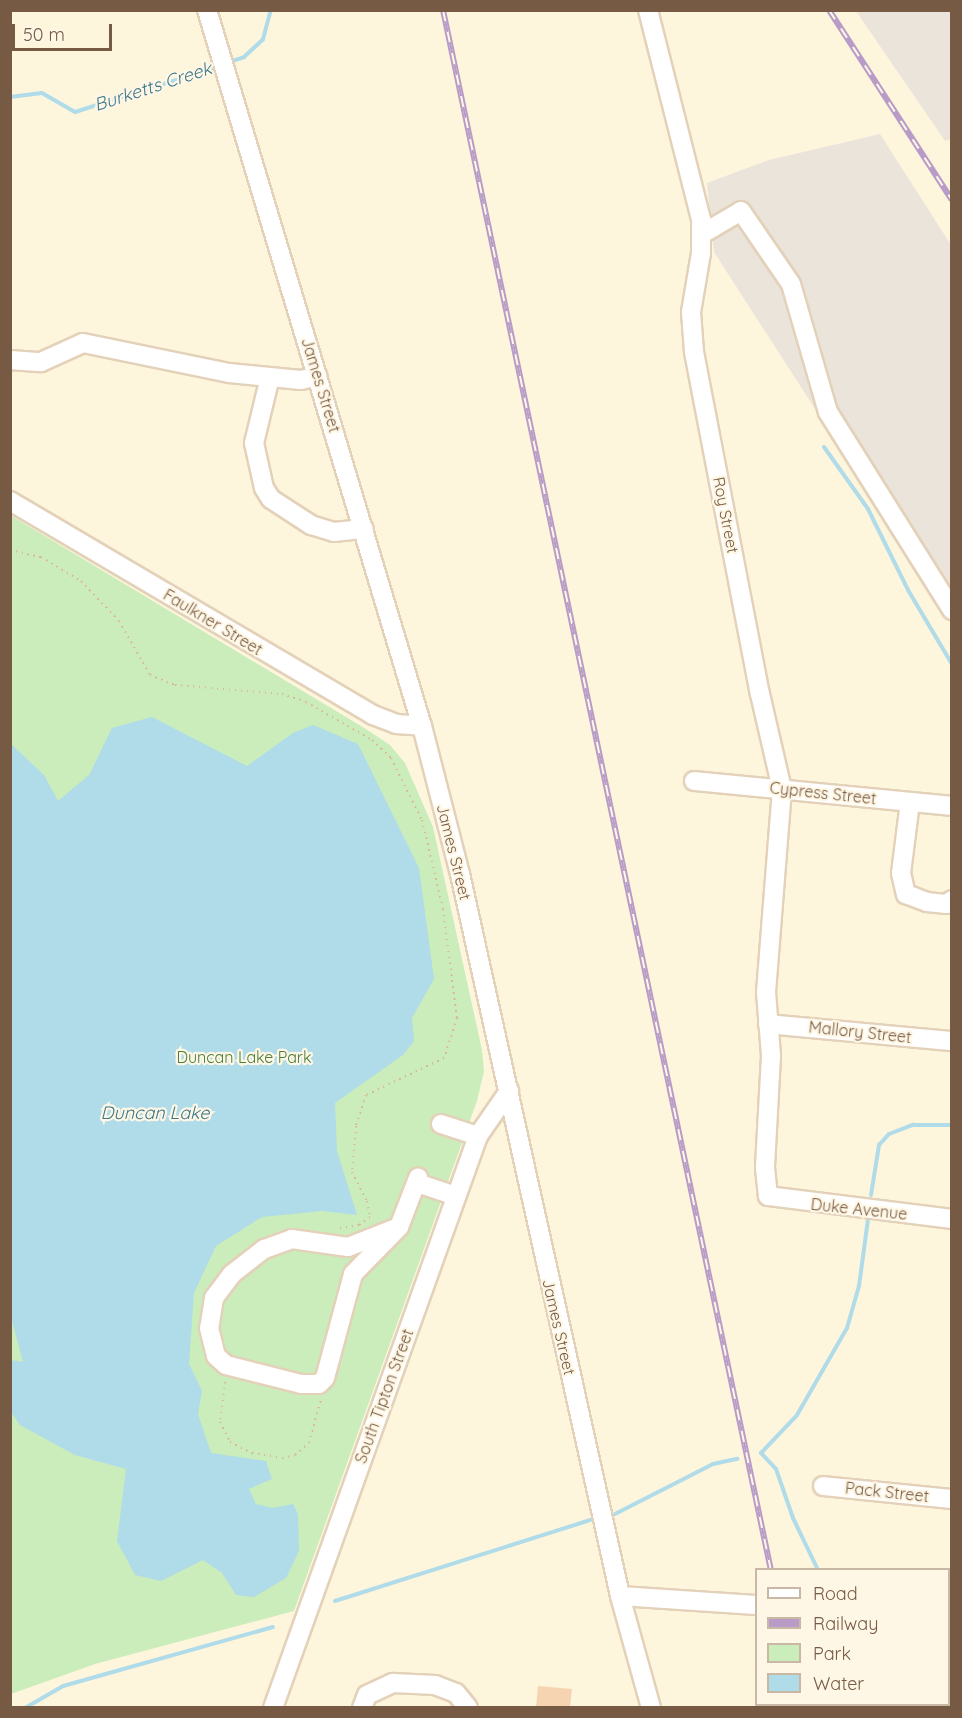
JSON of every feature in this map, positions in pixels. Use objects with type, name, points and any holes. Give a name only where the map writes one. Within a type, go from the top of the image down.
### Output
[{"type":"street","name":"James Street","points":[[207,10],[422,726],[509,1091],[620,1596],[651,1707]]},
{"type":"street","name":"Roy Street","points":[[648,10],[702,234],[691,312],[694,352],[760,694],[782,789],[766,992],[768,1196]]},
{"type":"street","points":[[702,234],[741,211],[790,284],[824,401],[839,432],[951,610]]},
{"type":"street","points":[[10,360],[41,362],[83,343],[270,377],[301,380],[318,376]]},
{"type":"street","points":[[270,377],[254,443],[256,463],[271,499],[323,530],[346,532],[364,529]]},
{"type":"street","name":"Faulkner Street","points":[[10,501],[373,715],[396,724],[422,726]]},
{"type":"street","name":"Cypress Street","points":[[694,781],[951,806]]},
{"type":"street","points":[[910,802],[901,873],[906,894],[927,902],[947,904],[951,900]]},
{"type":"street","name":"Mallory Street","points":[[768,1024],[951,1041]]},
{"type":"street","name":"South Tipton Street","points":[[273,1707],[478,1136],[509,1091]]},
{"type":"street","points":[[441,1124],[478,1136]]},
{"type":"street","points":[[399,1227],[348,1247],[281,1240],[232,1274],[214,1298],[209,1328],[216,1356],[226,1365],[301,1384],[319,1384],[325,1378],[347,1286],[358,1267],[375,1255],[399,1227],[418,1180],[456,1196]]},
{"type":"street","name":"Duke Avenue","points":[[768,1196],[951,1218]]},
{"type":"street","points":[[348,1247],[358,1267]]},
{"type":"street","name":"Pack Street","points":[[823,1486],[951,1498]]},
{"type":"street","points":[[620,1596],[755,1605]]},
{"type":"street","points":[[362,1707],[367,1695],[393,1683],[435,1685],[456,1693],[468,1707]]},
{"type":"path","points":[[10,550],[41,557],[81,581],[119,621],[150,675],[175,685],[282,694],[306,702],[372,740],[392,758],[422,820],[443,909],[457,1018],[444,1058],[366,1095],[356,1126],[352,1172],[367,1201],[370,1217],[359,1225],[329,1230]]},
{"type":"path","points":[[226,1365],[220,1422],[230,1442],[252,1453],[282,1458],[295,1455],[309,1443],[325,1378]]},
{"type":"shaded area","points":[[856,11],[951,11],[951,139],[945,141]]},
{"type":"shaded area","points":[[880,134],[951,245],[951,620],[714,252],[707,183],[769,160]]},
{"type":"green space","name":"Duncan Lake Park","points":[[10,515],[390,745],[405,763],[433,827],[482,1050],[484,1071],[477,1101],[294,1611],[95,1664],[11,1694]]},
{"type":"water","name":"Duncan Lake","points":[[152,717],[247,766],[293,733],[313,725],[358,744],[419,868],[434,979],[412,1018],[414,1041],[403,1055],[335,1103],[337,1151],[357,1215],[322,1211],[262,1217],[216,1246],[194,1293],[189,1364],[202,1391],[198,1414],[211,1453],[266,1461],[272,1479],[249,1489],[256,1504],[273,1508],[293,1504],[298,1514],[299,1551],[286,1578],[254,1597],[236,1595],[222,1573],[203,1560],[161,1581],[135,1575],[117,1541],[126,1469],[75,1455],[20,1425],[11,1412],[11,1360],[23,1362],[10,1313],[11,744],[44,775],[58,801],[89,775],[112,728]]},
{"type":"building","points":[[538,1686],[572,1689],[570,1707],[536,1707]]},
{"type":"waterway","name":"Burketts Creek","points":[[229,62],[244,57],[263,39],[271,10]]},
{"type":"waterway","name":"Burketts Creek","points":[[10,97],[42,93],[75,112],[220,66]]},
{"type":"waterway","points":[[824,447],[868,509],[908,590],[952,664]]},
{"type":"waterway","points":[[871,1195],[879,1145],[889,1134],[913,1125],[952,1125]]},
{"type":"waterway","points":[[817,1568],[793,1518],[776,1469],[761,1453],[797,1415],[847,1328],[859,1286],[868,1219]]},
{"type":"waterway","points":[[615,1514],[713,1464],[737,1459]]},
{"type":"waterway","points":[[335,1601],[590,1520]]},
{"type":"waterway","points":[[25,1708],[63,1686],[273,1627]]},
{"type":"railway","points":[[443,10],[771,1568]]},
{"type":"railway","points":[[829,10],[952,200]]}]
